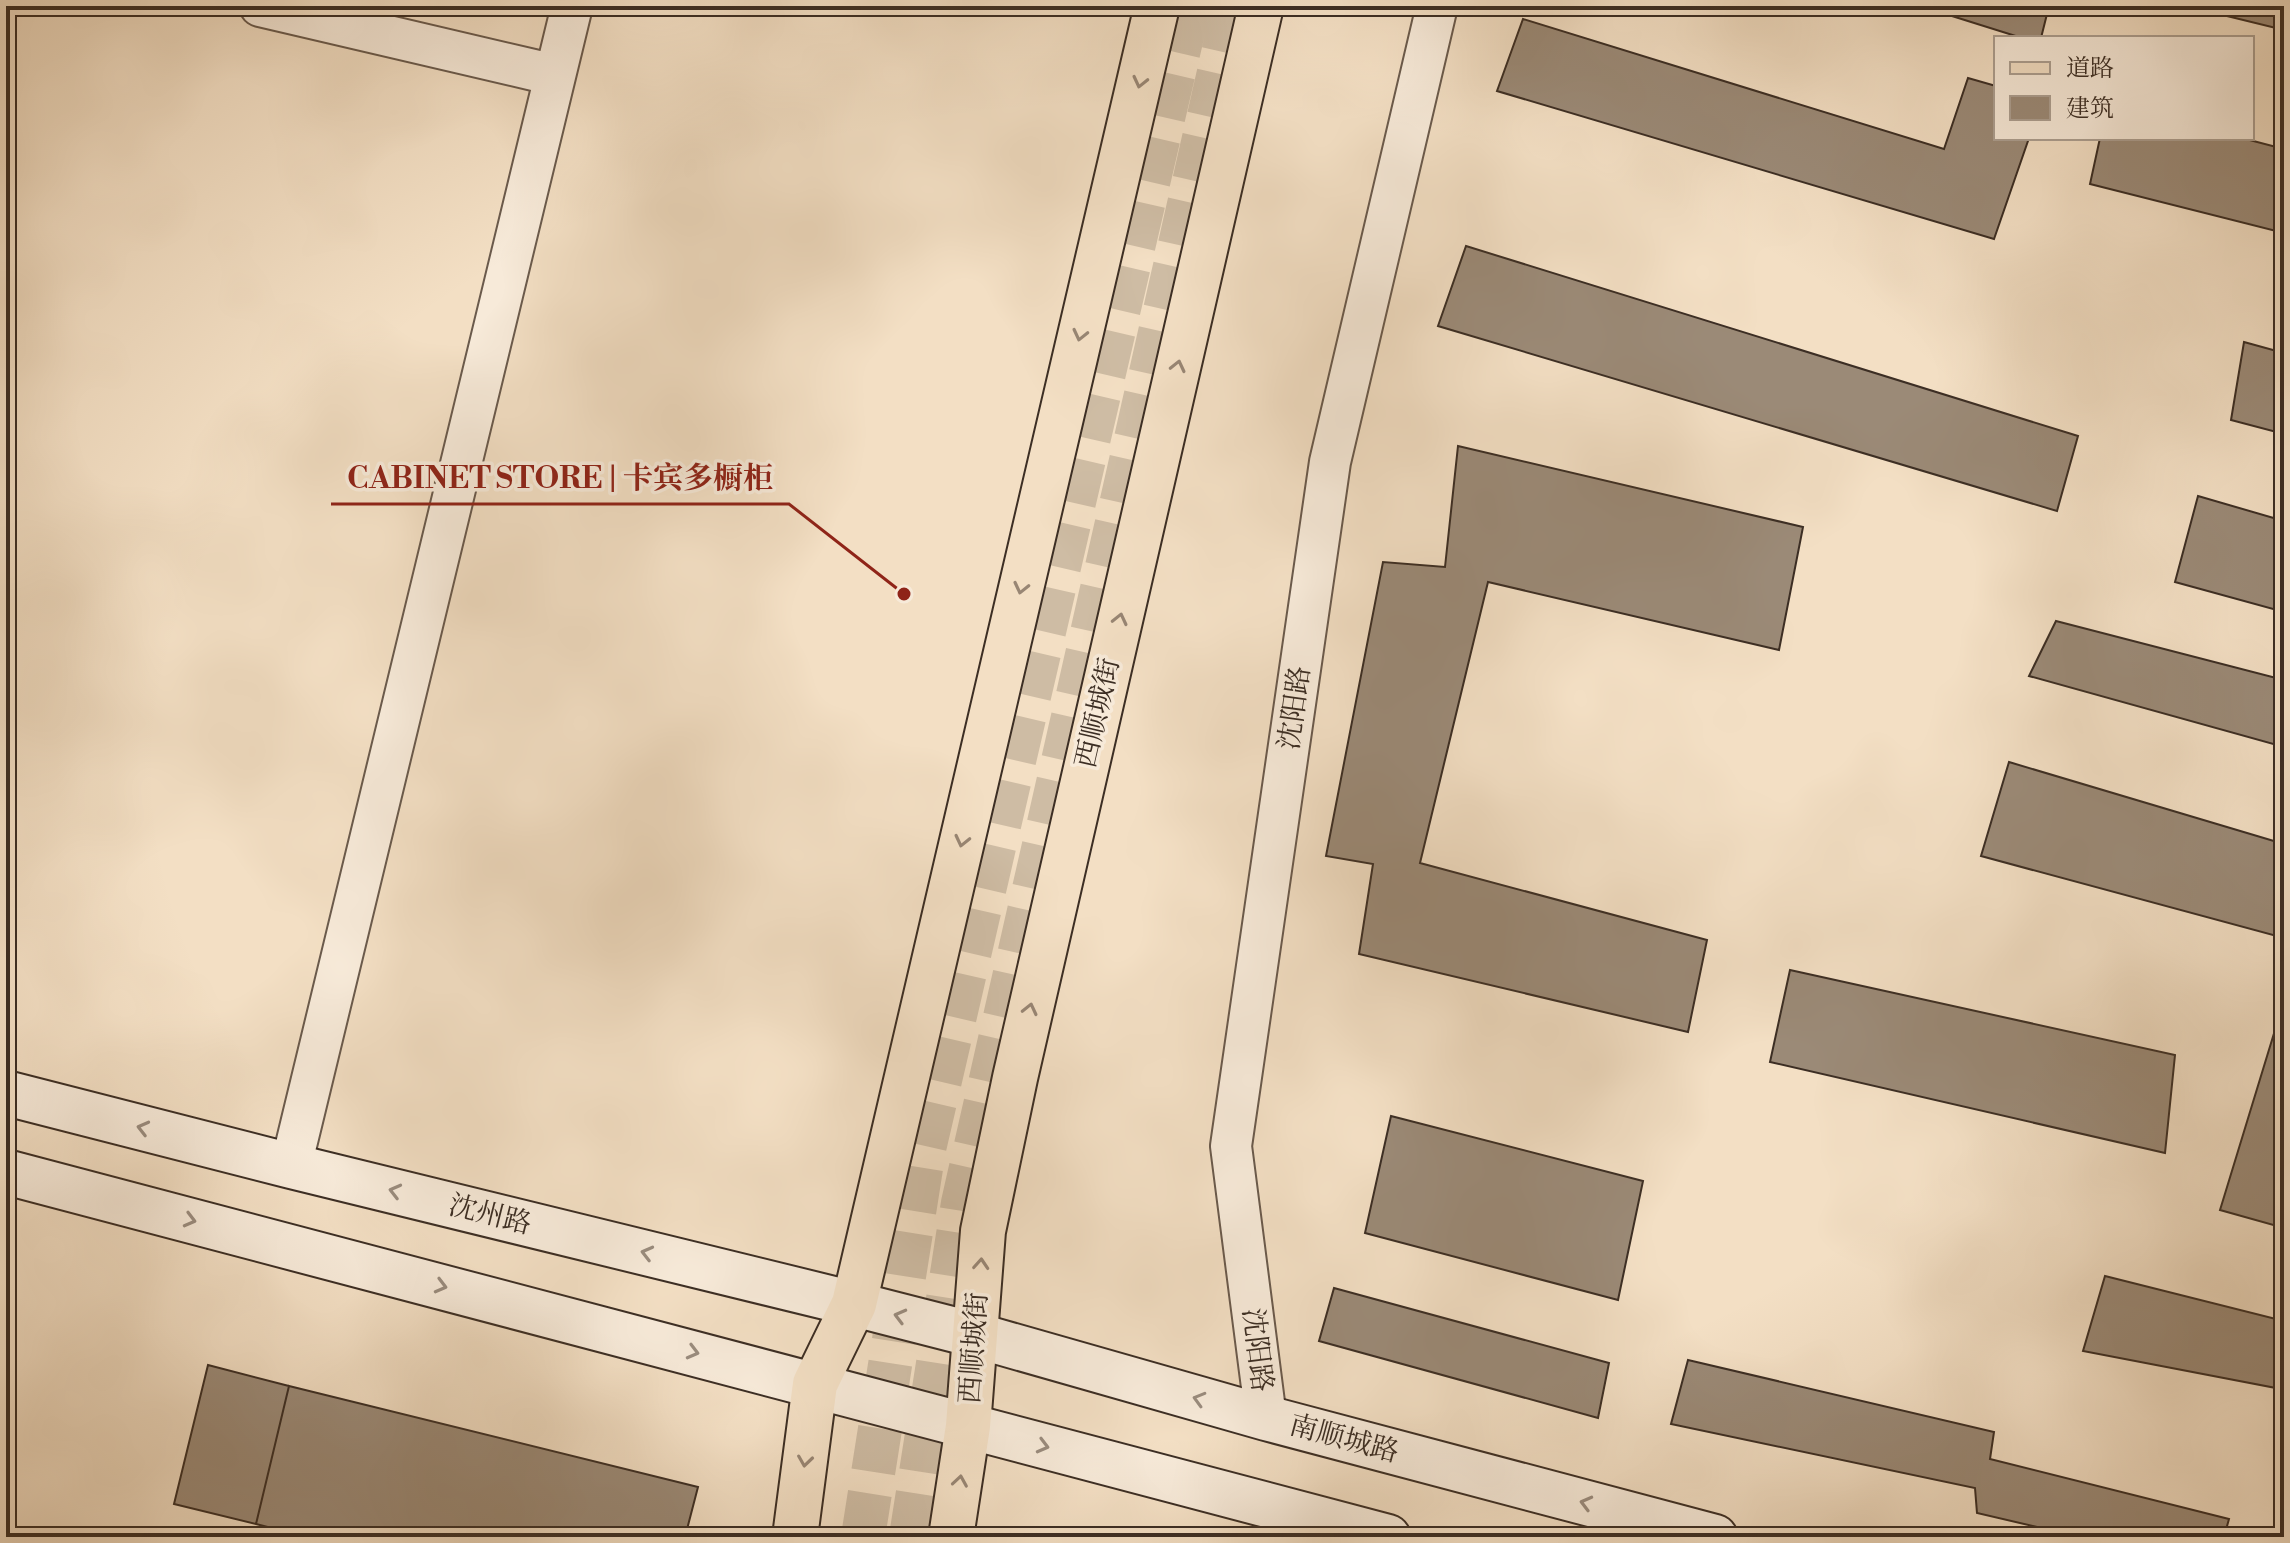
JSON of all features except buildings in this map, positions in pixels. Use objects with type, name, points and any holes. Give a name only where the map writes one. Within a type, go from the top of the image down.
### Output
[{"type":"main road","points":[[795,1537],[815,1384],[854,1304],[1157,6]]},
{"type":"main road","name":"西顺城街","points":[[951,1537],[968,1426],[983,1231],[1015,1078],[1261,6]]},
{"type":"main road","name":"沈州路","points":[[6,1093],[975,1335]]},
{"type":"main road","points":[[6,1172],[1388,1537]]},
{"type":"main road","name":"南顺城路","points":[[975,1335],[1266,1418],[1715,1537]]},
{"type":"street","points":[[260,6],[555,75]]},
{"type":"street","points":[[291,1166],[572,6]]},
{"type":"street","name":"沈阳路","points":[[1266,1418],[1231,1146],[1330,462],[1437,6]]},
{"type":"tunnel","points":[[863,1537],[924,1149],[1189,6]]},
{"type":"tunnel","points":[[911,1537],[963,1203],[1234,6]]},
{"type":"place","name":"CABINET STORE | 卡宾多橱柜","points":[[904,594]]}]
